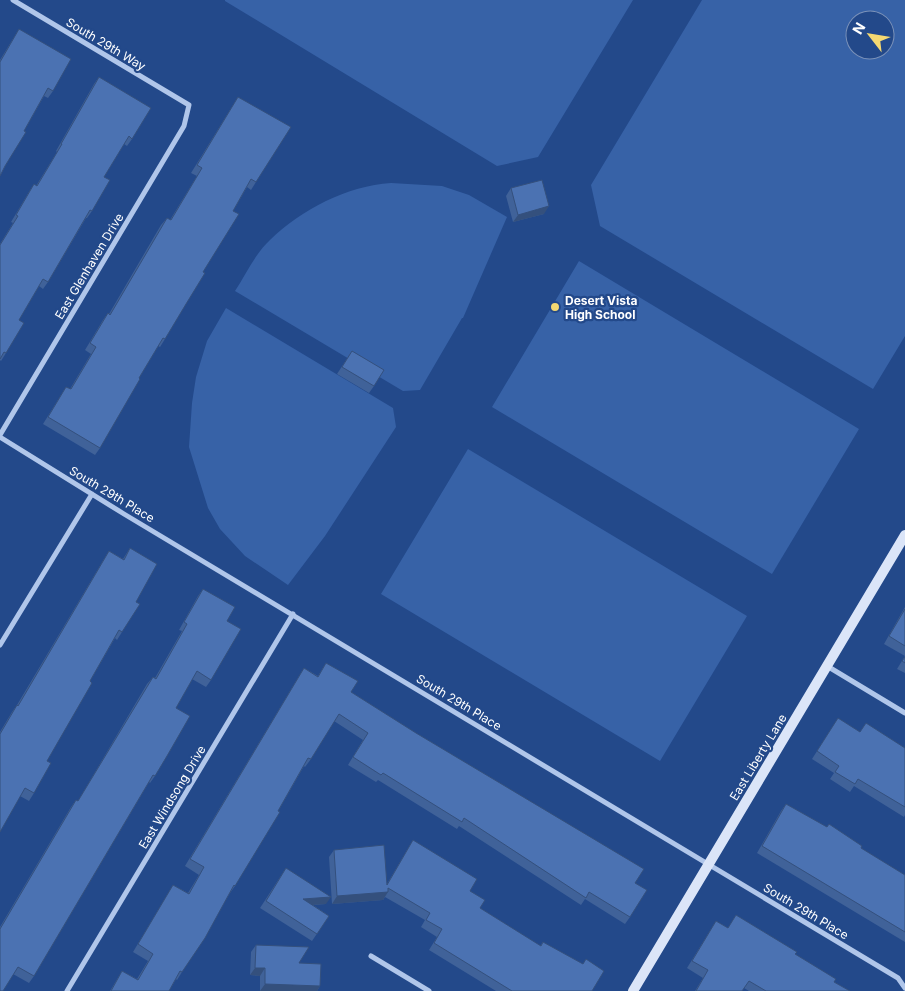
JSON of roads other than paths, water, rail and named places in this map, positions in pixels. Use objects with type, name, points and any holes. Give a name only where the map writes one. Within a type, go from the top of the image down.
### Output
[{"type":"street","name":"South 29th Way","points":[[13,0],[188,105]]},
{"type":"street","name":"East Glenhaven Drive","points":[[0,436],[184,126],[188,105]]},
{"type":"street","name":"South 29th Place","points":[[0,436],[92,494],[898,978],[905,988]]},
{"type":"street","points":[[0,645],[73,522],[92,494]]},
{"type":"street","name":"East Liberty Lane","points":[[633,991],[905,535]]},
{"type":"street","name":"East Windsong Drive","points":[[67,991],[293,614]]},
{"type":"street","points":[[827,666],[905,713]]},
{"type":"street","points":[[371,956],[429,991]]},
{"type":"place","name":"Desert Vista High School","points":[[555,307]]}]
